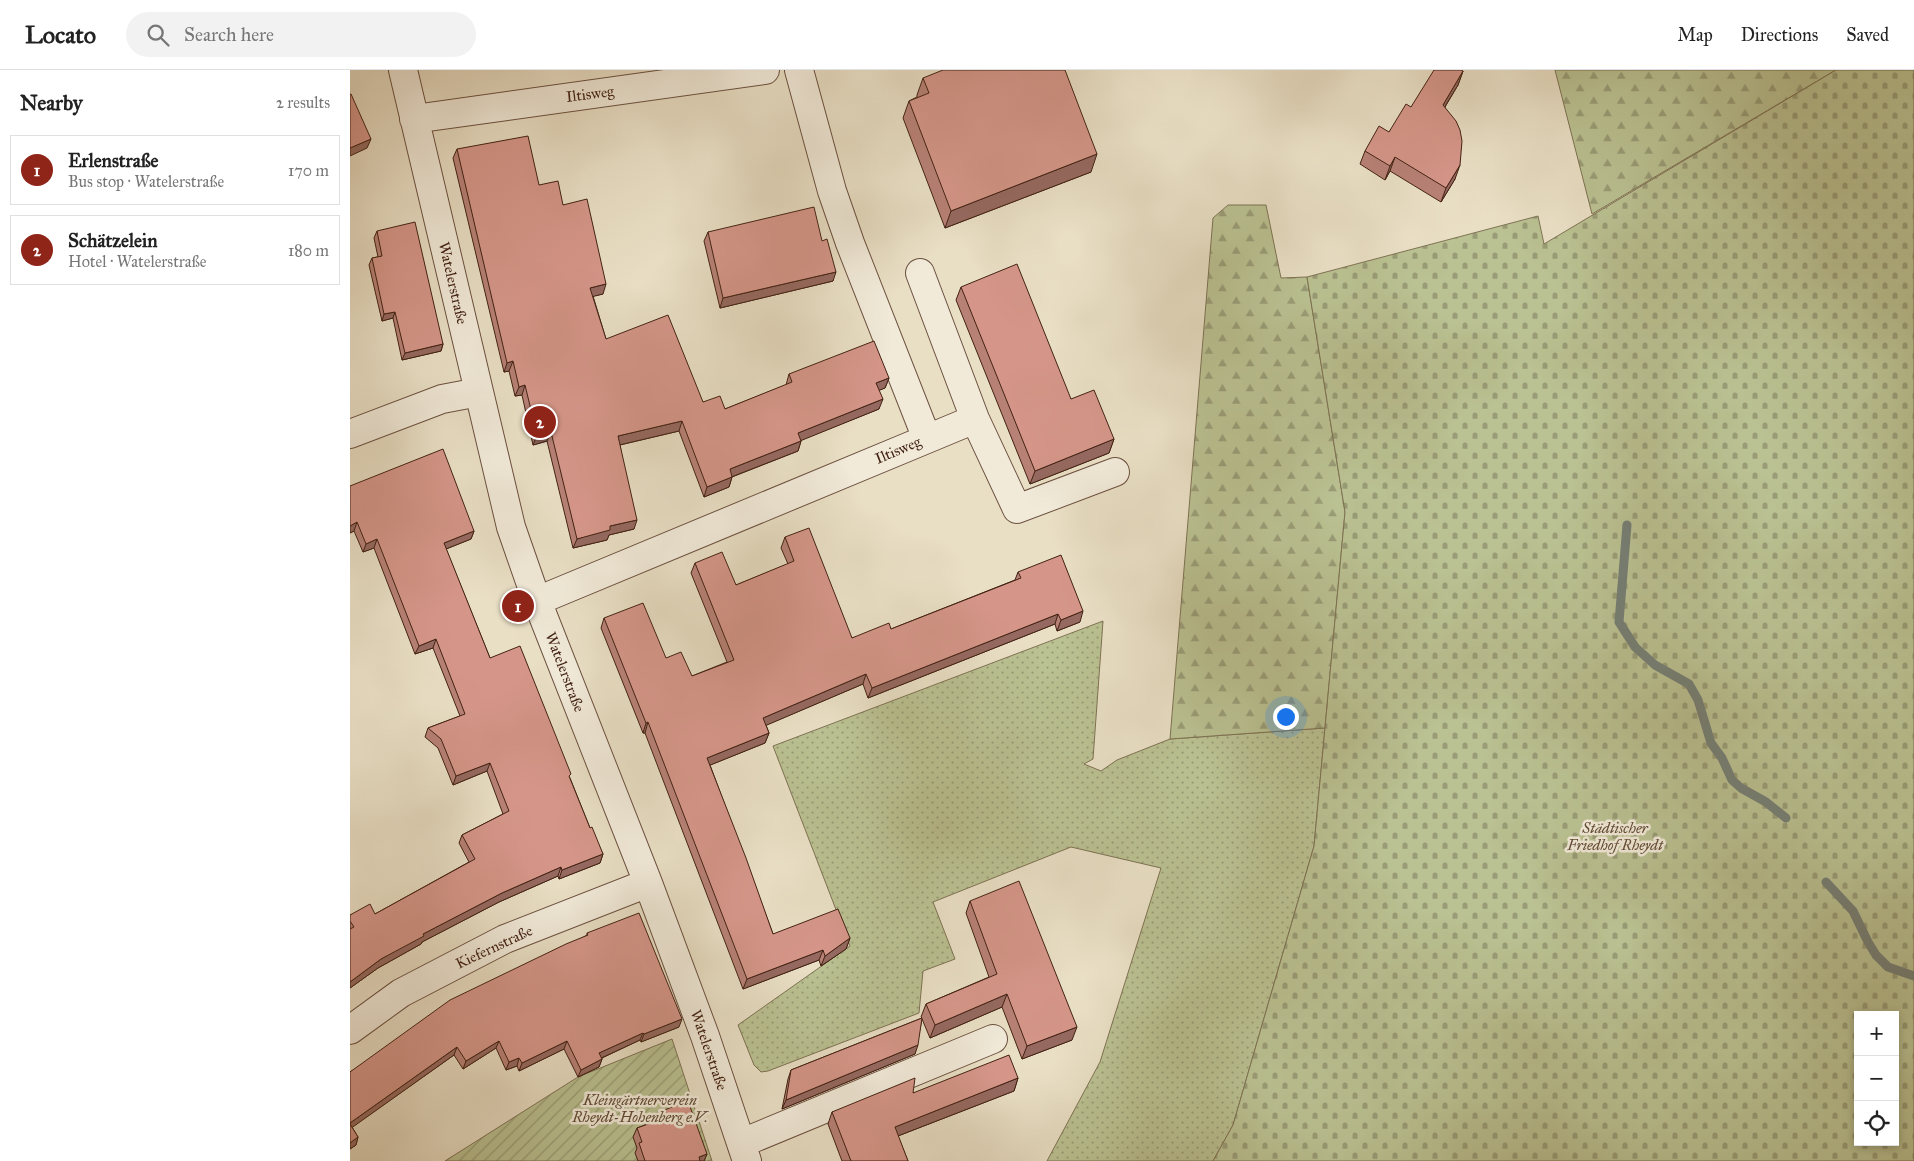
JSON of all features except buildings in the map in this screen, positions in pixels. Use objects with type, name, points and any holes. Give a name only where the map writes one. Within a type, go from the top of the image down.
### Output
[{"type":"street","name":"Watelerstraße","points":[[403,70],[511,527],[537,602],[648,883],[745,1152],[993,1039]]},
{"type":"street","name":"Iltisweg","points":[[414,119],[765,70]]},
{"type":"street","name":"Iltisweg","points":[[537,602],[923,429],[850,243],[832,191],[799,70]]},
{"type":"street","points":[[920,273],[975,419],[1017,509],[1115,472]]},
{"type":"street","points":[[350,434],[442,399],[479,392]]},
{"type":"street","points":[[923,429],[975,419]]},
{"type":"street","name":"Kiefernstraße","points":[[350,1030],[401,993],[505,939],[648,883]]},
{"type":"green space","points":[[1555,70],[1836,70],[1592,214]]},
{"type":"green space","name":"Städtischer Friedhof Rheydt","points":[[1836,70],[1914,70],[1914,1161],[1213,1161],[1233,1125],[1314,846],[1345,512],[1307,277],[1538,216],[1544,244]]},
{"type":"green space","points":[[1228,205],[1266,205],[1281,278],[1307,277],[1345,512],[1325,728],[1170,739],[1213,218]]},
{"type":"green space","points":[[1103,621],[1093,759],[1084,764],[1101,771],[1117,760],[1170,739],[1325,728],[1314,846],[1233,1125],[1213,1161],[1047,1161],[1100,1062],[1161,868],[1071,847],[933,902],[955,959],[923,971],[919,1013],[768,1071],[761,1072],[754,1065],[738,1025],[850,946],[773,746]]},
{"type":"green space","name":"Kleingärtnerverein Rheydt-Hohenberg e.V.","points":[[672,1039],[712,1161],[445,1161],[578,1077]]},
{"type":"waterway","points":[[1627,525],[1619,622],[1635,647],[1655,665],[1689,684],[1698,700],[1711,743],[1722,758],[1732,780],[1741,788],[1766,802],[1786,818]]},
{"type":"waterway","points":[[1826,882],[1853,911],[1876,955],[1888,967],[1914,976]]},
{"type":"place","name":"Schätzelein","points":[[540,422]]},
{"type":"place","name":"Erlenstraße","points":[[518,606]]}]
